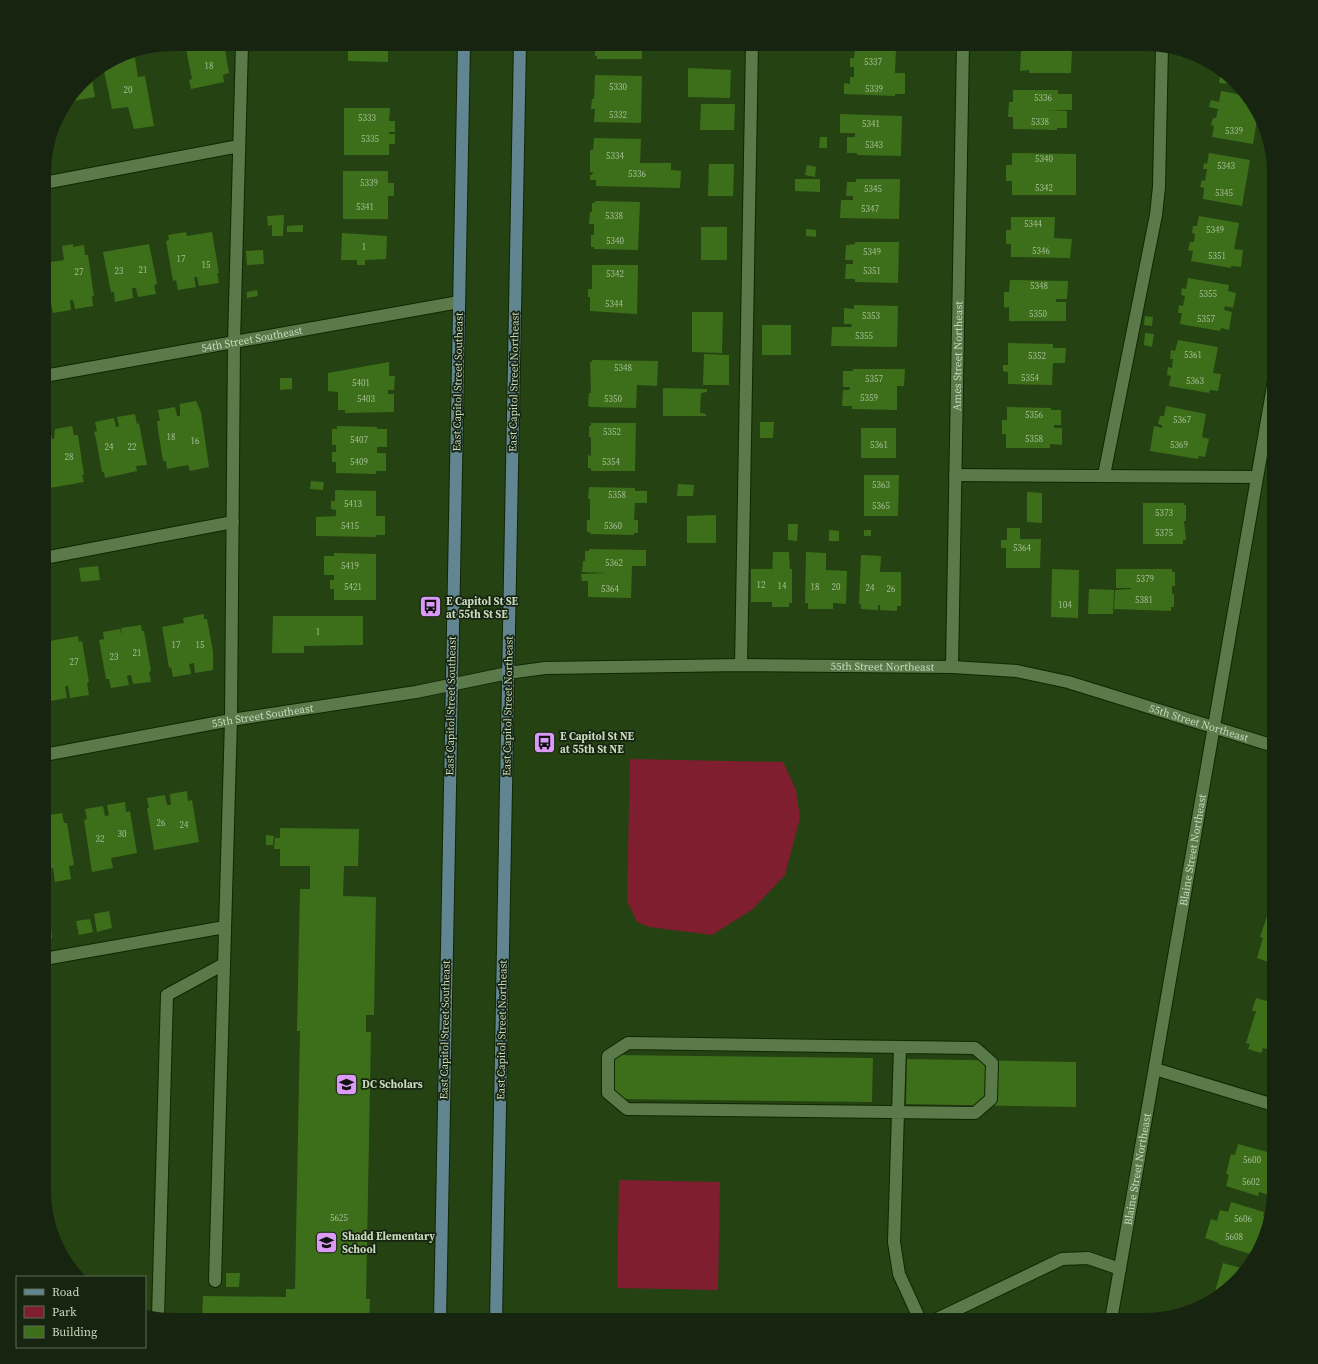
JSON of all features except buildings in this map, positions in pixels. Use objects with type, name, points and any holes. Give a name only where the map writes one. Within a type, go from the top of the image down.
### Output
[{"type":"main road","name":"East Capitol Street Southeast","points":[[440,1313],[464,51]]},
{"type":"main road","name":"East Capitol Street Northeast","points":[[496,1313],[520,51]]},
{"type":"street","points":[[215,1281],[231,720],[234,342],[242,51]]},
{"type":"street","points":[[741,665],[752,51]]},
{"type":"street","name":"Ames Street Northeast","points":[[952,667],[963,51]]},
{"type":"street","points":[[1104,475],[1156,215],[1159,187],[1162,52]]},
{"type":"street","points":[[51,181],[239,146]]},
{"type":"street","name":"54th Street Southeast","points":[[51,375],[459,302]]},
{"type":"street","name":"Blaine Street Northeast","points":[[1112,1313],[1267,420]]},
{"type":"street","points":[[956,475],[1257,477]]},
{"type":"street","points":[[51,557],[233,522]]},
{"type":"street","name":"55th Street Northeast","points":[[480,679],[508,673],[545,668],[741,665],[952,667],[1017,671],[1068,682],[1214,729],[1267,744]]},
{"type":"street","name":"55th Street Southeast","points":[[51,754],[231,720],[452,685],[480,679]]},
{"type":"street","points":[[51,957],[225,927]]},
{"type":"street","points":[[158,1312],[167,994],[224,964]]},
{"type":"street","points":[[628,1043],[900,1047],[976,1048],[992,1063],[991,1099],[975,1113],[627,1109],[608,1093],[608,1056],[628,1043]]},
{"type":"street","points":[[900,1047],[894,1242],[899,1274],[917,1313]]},
{"type":"street","points":[[1155,1070],[1267,1103]]},
{"type":"street","points":[[950,1313],[1062,1259],[1088,1258],[1120,1269]]},
{"type":"green space","points":[[630,759],[783,762],[796,790],[800,818],[785,875],[753,909],[712,935],[649,927],[637,922],[627,901]]},
{"type":"green space","points":[[619,1180],[720,1182],[718,1290],[617,1288]]},
{"type":"place","name":"E Capitol St SE at 55th St SE","points":[[430,607]]},
{"type":"place","name":"E Capitol St NE at 55th St NE","points":[[544,742]]},
{"type":"place","name":"DC Scholars","points":[[346,1084]]},
{"type":"place","name":"Shadd Elementary School","points":[[327,1242]]}]
